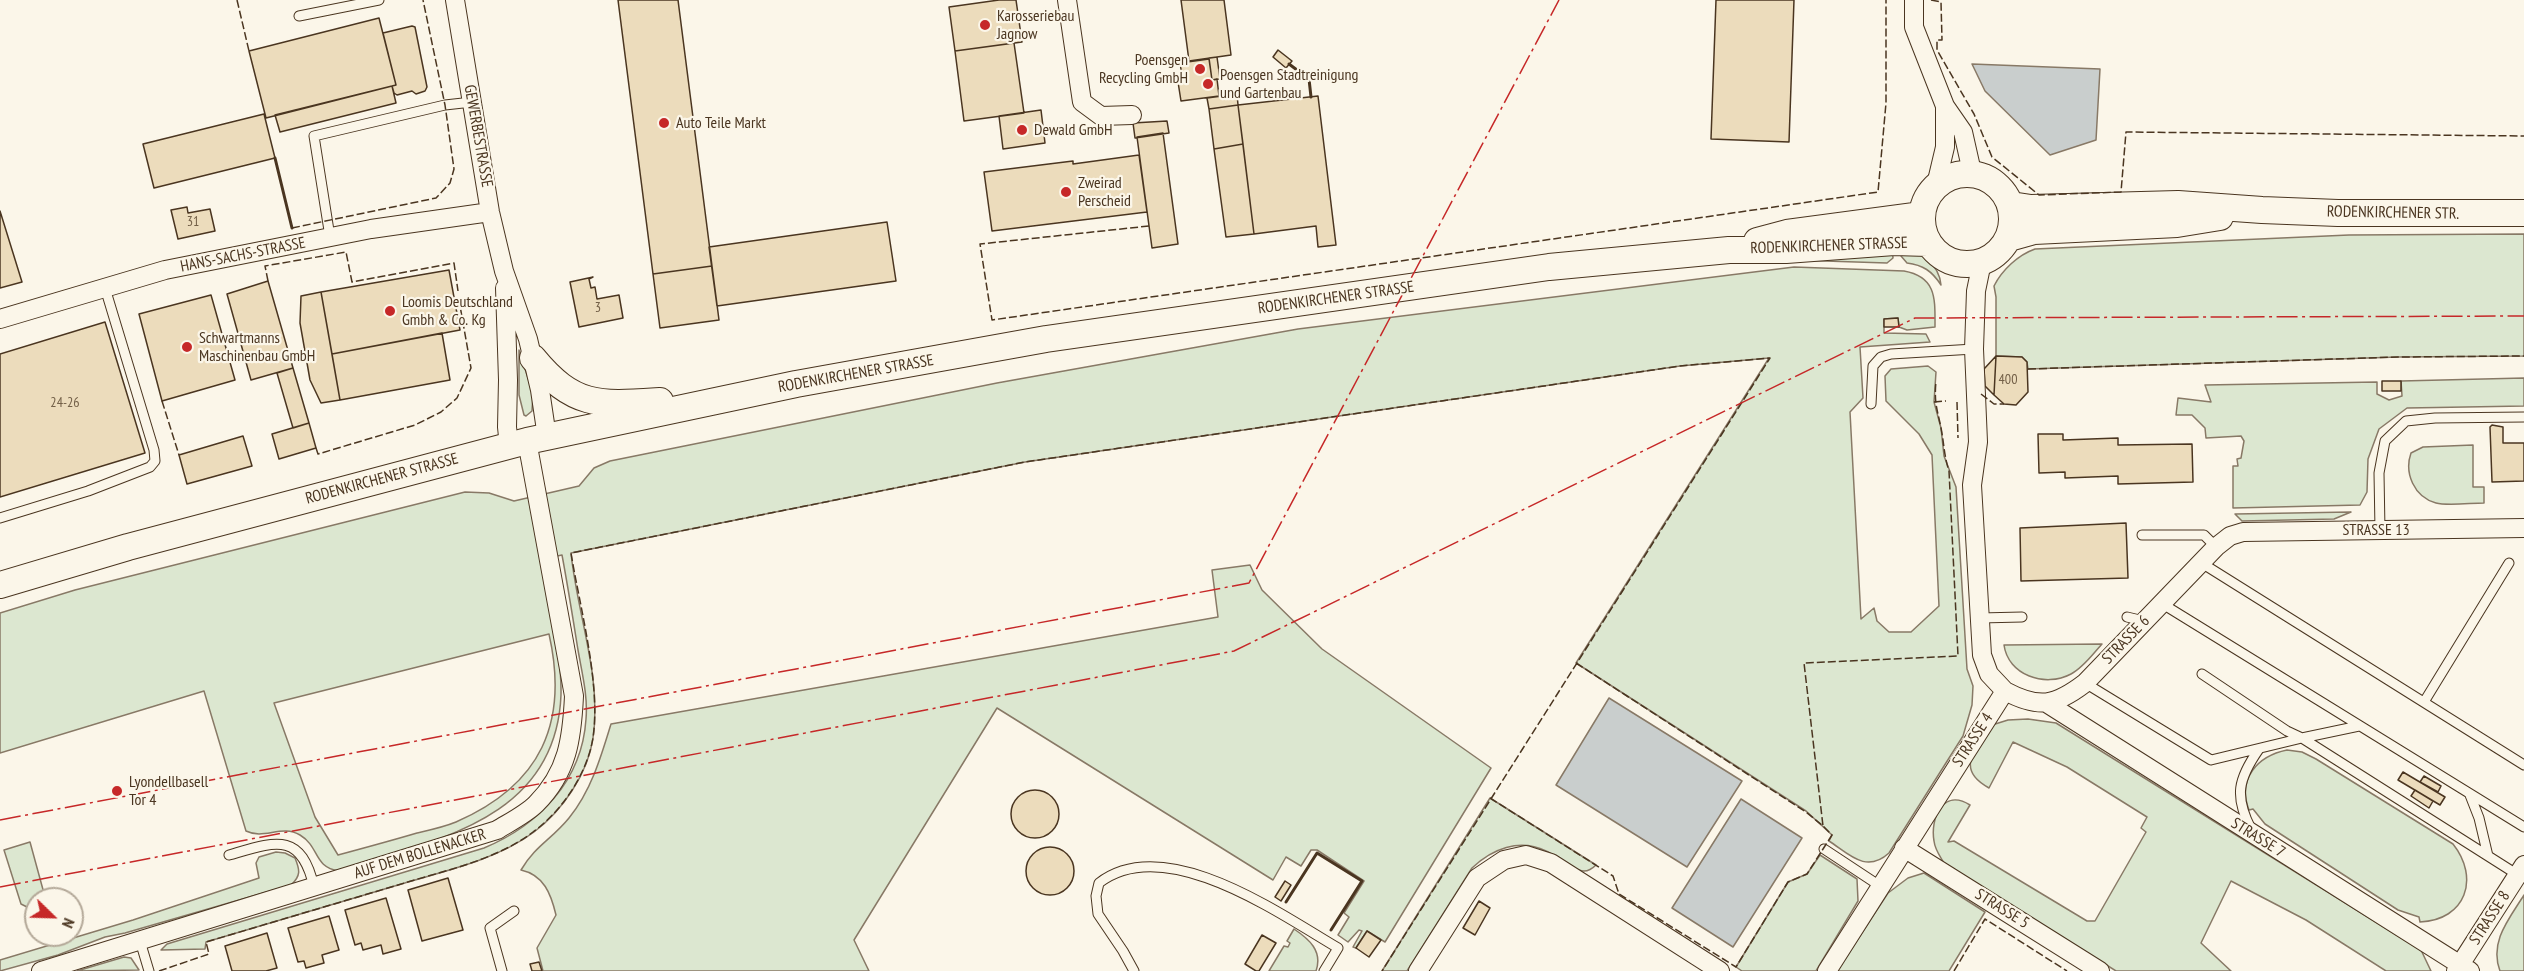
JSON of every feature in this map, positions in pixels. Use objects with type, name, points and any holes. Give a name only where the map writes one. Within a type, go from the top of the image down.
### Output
[{"type":"main road","points":[[1936,185],[1950,176],[1967,173],[1986,177],[2002,188],[2011,205],[2013,221],[2009,238],[1999,252],[1982,262]]},
{"type":"main road","name":"RODENKIRCHENER STRASSE","points":[[1936,185],[1925,201],[1922,215],[1923,231],[1928,243],[1943,258],[1963,264],[1982,262]]},
{"type":"main road","points":[[2011,205],[2031,208],[2178,204],[2262,210]]},
{"type":"main road","points":[[2009,238],[2034,231],[2177,224],[2262,210]]},
{"type":"main road","name":"RODENKIRCHENER STR.","points":[[2262,210],[2422,215],[2524,213]]},
{"type":"main road","name":"RODENKIRCHENER STRASSE","points":[[1729,250],[1787,232],[1922,215]]},
{"type":"main road","name":"RODENKIRCHENER STRASSE","points":[[0,585],[140,543],[528,441],[796,384],[1046,339],[1549,267],[1729,250],[1785,250],[1894,242],[1928,243]]},
{"type":"main road","points":[[533,358],[565,390],[591,402],[678,400],[714,402]]},
{"type":"street","name":"GEWERBESTRASSE","points":[[454,0],[490,212],[504,272],[533,358],[528,441]]},
{"type":"street","points":[[1067,0],[1082,102],[1101,116],[1132,115]]},
{"type":"street","points":[[1914,0],[1914,27],[1945,106],[1963,132],[1972,172],[1977,174]]},
{"type":"street","points":[[1936,185],[1945,147],[1945,106]]},
{"type":"street","name":"HANS-SACHS-STRASSE","points":[[0,319],[165,270],[330,237],[490,212]]},
{"type":"street","points":[[1982,262],[1976,291],[1974,349],[1978,442],[1972,484],[1982,655],[1989,674],[2005,691],[2029,702],[2048,704]]},
{"type":"street","name":"GEWERBESTRASSE","points":[[504,272],[508,354],[507,427],[528,441]]},
{"type":"street","name":"AUF DEM BOLLENACKER","points":[[41,971],[497,830],[536,804],[565,764],[573,733],[574,696],[528,441]]},
{"type":"street","name":"STRASSE 13","points":[[2223,542],[2243,532],[2524,528]]},
{"type":"street","name":"STRASSE 6","points":[[2048,704],[2067,696],[2085,683],[2135,619],[2161,603],[2200,562],[2223,542]]},
{"type":"street","name":"STRASSE 4","points":[[1827,971],[2005,691]]},
{"type":"street","name":"STRASSE 7","points":[[2048,704],[2462,969]]},
{"type":"street","name":"STRASSE 5","points":[[1904,848],[2100,971]]},
{"type":"street","points":[[1418,971],[1477,878],[1504,860],[1526,855],[1551,862],[1720,971]]},
{"type":"street","name":"STRASSE 8","points":[[2462,969],[2521,870]]},
{"type":"lane","points":[[299,16],[379,0]]},
{"type":"lane","points":[[330,237],[314,136],[445,105],[472,102]]},
{"type":"lane","points":[[0,518],[88,491],[150,467],[155,461],[154,450],[105,288]]},
{"type":"lane","points":[[1871,404],[1873,366],[1881,357],[1891,354],[1974,349]]},
{"type":"lane","points":[[2380,530],[2379,473],[2385,441],[2406,422],[2435,418],[2524,417]]},
{"type":"lane","points":[[2142,535],[2204,535],[2223,542]]},
{"type":"lane","points":[[2200,562],[2524,765]]},
{"type":"lane","points":[[2424,702],[2509,563]]},
{"type":"lane","points":[[2161,603],[2524,827]]},
{"type":"lane","points":[[1980,618],[2022,617]]},
{"type":"lane","points":[[2202,674],[2287,731],[2302,738],[2488,856],[2521,870]]},
{"type":"lane","points":[[2085,683],[2211,760],[2359,726]]},
{"type":"lane","points":[[2254,836],[2242,811],[2239,790],[2246,767],[2259,749]]},
{"type":"lane","points":[[2469,793],[2479,818],[2488,856]]},
{"type":"lane","points":[[229,855],[271,842],[287,844],[300,852],[309,867],[314,887]]},
{"type":"lane","points":[[1824,849],[1880,886]]},
{"type":"lane","points":[[1134,971],[1098,914],[1096,896],[1099,883],[1110,874],[1132,868],[1164,867],[1217,881],[1278,912],[1338,948],[1324,971]]},
{"type":"lane","points":[[502,971],[490,928],[514,911]]},
{"type":"lane","points":[[140,941],[149,971]]},
{"type":"green space","points":[[2524,234],[2524,356],[2398,357],[2028,369],[2027,362],[2022,357],[1996,356],[1994,286],[2011,264],[2035,249],[2349,235]]},
{"type":"green space","points":[[1892,246],[1893,258],[1887,263],[1794,260]]},
{"type":"green space","points":[[1901,248],[1915,252],[1927,260],[1937,270],[1941,285],[1927,270],[1907,263],[1901,256]]},
{"type":"green space","points":[[1794,267],[1904,271],[1923,278],[1932,291],[1934,299],[1935,327],[1907,330],[1899,327],[1898,318],[1884,319],[1884,333],[1926,334],[1930,342],[1860,347],[1863,398],[1850,412],[1861,619],[1874,608],[1877,621],[1889,632],[1911,632],[1939,606],[1932,455],[1919,434],[1886,401],[1885,376],[1891,369],[1928,366],[1936,372],[1934,402],[1941,428],[1944,456],[1956,487],[1967,669],[1973,686],[1972,705],[1963,736],[1889,853],[1873,862],[1865,862],[1851,856],[1829,841],[1832,835],[1806,811],[1576,663],[1769,358],[1680,366],[1025,462],[571,553],[592,668],[595,715],[593,738],[586,765],[572,791],[554,814],[519,842],[486,858],[206,942],[205,949],[161,950],[167,944],[484,848],[523,827],[554,798],[576,762],[583,741],[586,719],[584,684],[562,555],[543,559],[561,679],[561,695],[554,737],[538,771],[514,797],[484,818],[450,835],[339,871],[325,865],[311,845],[300,835],[286,831],[260,834],[246,831],[204,691],[0,753],[0,613],[75,590],[465,492],[489,493],[514,501],[579,486],[594,468],[610,461],[997,383],[1298,329]],"holes":[[[549,634],[554,666],[555,696],[551,723],[542,748],[528,770],[509,790],[485,807],[451,824],[338,855],[315,817],[274,703]]]},
{"type":"green space","points":[[519,350],[533,394],[532,411],[526,416],[519,395]]},
{"type":"green space","points":[[2524,378],[2524,406],[2407,408],[2379,429],[2368,459],[2367,492],[2360,505],[2233,508],[2233,466],[2238,466],[2237,459],[2241,458],[2244,441],[2241,436],[2206,438],[2205,428],[2192,415],[2176,415],[2178,398],[2211,402],[2205,385],[2377,382],[2377,394],[2389,400],[2402,396],[2401,381]]},
{"type":"green space","points":[[2473,445],[2473,487],[2484,487],[2484,503],[2441,504],[2428,500],[2417,490],[2410,476],[2411,453],[2423,447]]},
{"type":"green space","points":[[2351,512],[2334,519],[2242,521],[2235,514]]},
{"type":"green space","points":[[1250,565],[1262,590],[1322,649],[1491,768],[1385,942],[1367,931],[1356,948],[1353,947],[1362,931],[1359,930],[1348,942],[1338,935],[1349,917],[1344,913],[1364,881],[1317,850],[1311,850],[1301,866],[1286,857],[1273,880],[997,708],[854,940],[869,971],[543,971],[537,948],[556,915],[545,886],[535,876],[521,870],[532,855],[577,808],[594,773],[611,724],[1218,617],[1212,570]]},
{"type":"green space","points":[[2102,644],[2071,674],[2050,680],[2029,676],[2020,671],[2012,664],[2004,645]]},
{"type":"green space","points":[[2028,719],[2056,723],[2421,950],[2431,971],[2386,971],[2306,920],[2231,881],[2201,943],[2231,971],[2116,971],[1944,863],[1935,847],[1934,823],[1940,808],[1952,800],[1970,805],[1948,842],[1954,841],[2087,921],[2095,921],[2146,832],[2141,828],[2147,817],[2067,767],[2013,742],[1989,788],[1978,781],[1972,774],[1971,758],[1992,725],[2008,720]]},
{"type":"green space","points":[[2287,750],[2302,752],[2316,759],[2453,844],[2466,870],[2467,883],[2458,905],[2448,914],[2420,922],[2419,917],[2398,910],[2265,824],[2253,809],[2249,810],[2246,788],[2253,770],[2267,757]]},
{"type":"green space","points":[[1490,798],[1596,865],[1582,871],[1546,851],[1526,846],[1506,848],[1488,855],[1472,868],[1407,971],[1382,971]]},
{"type":"green space","points":[[30,842],[42,887],[24,887],[24,906],[21,904],[4,850]]},
{"type":"green space","points":[[276,852],[295,858],[299,873],[297,879],[291,885],[105,937],[84,945],[84,935],[259,878],[256,863],[259,857]]},
{"type":"green space","points":[[1820,855],[1857,879],[1858,901],[1816,971],[1742,971],[1736,967],[1788,882],[1807,874]]},
{"type":"green space","points":[[1924,873],[1985,912],[1949,971],[1837,971],[1888,893],[1908,878]]},
{"type":"green space","points":[[2524,895],[2524,971],[2500,971],[2497,950],[2502,931]]},
{"type":"green space","points":[[1294,929],[1313,946],[1318,957],[1316,971],[1269,971],[1284,946],[1288,947],[1290,943],[1287,941]]},
{"type":"green space","points":[[43,947],[79,947],[0,971],[0,960]]},
{"type":"green space","points":[[124,957],[131,958],[139,970],[77,971]]},
{"type":"shaded area","points":[[1972,64],[2100,69],[2096,140],[2050,155],[1985,91]]},
{"type":"shaded area","points":[[1609,698],[1742,781],[1687,867],[1556,785]]},
{"type":"shaded area","points":[[1741,799],[1802,838],[1733,947],[1672,908]]},
{"type":"building","name":"Auto Teile Markt","points":[[618,0],[678,0],[712,266],[653,274]]},
{"type":"building","name":"Karosseriebau Jagnow","points":[[1016,0],[1022,42],[955,51],[949,7]]},
{"type":"building","points":[[1181,0],[1224,0],[1231,55],[1189,61]]},
{"type":"building","points":[[1716,0],[1794,0],[1789,142],[1711,139]]},
{"type":"building","points":[[379,18],[396,85],[266,118],[249,51]]},
{"type":"building","points":[[415,27],[427,87],[425,91],[416,94],[412,91],[397,95],[392,86],[396,85],[383,33]]},
{"type":"building","points":[[1014,43],[1024,113],[964,121],[955,51]]},
{"type":"building","points":[[1278,50],[1292,61],[1286,68],[1273,57]]},
{"type":"building","points":[[1217,57],[1220,79],[1212,80],[1209,58]]},
{"type":"building","points":[[1209,59],[1212,80],[1217,79],[1219,96],[1181,101],[1178,82],[1183,82],[1180,63]]},
{"type":"building","points":[[392,86],[396,103],[280,132],[275,115]]},
{"type":"building","points":[[1237,94],[1238,105],[1209,109],[1207,98]]},
{"type":"building","points":[[1318,96],[1336,245],[1318,247],[1316,226],[1254,234],[1238,105]]},
{"type":"building","points":[[1238,105],[1243,144],[1214,149],[1209,109]]},
{"type":"building","name":"Dewald GmbH","points":[[1041,110],[1045,143],[1003,149],[999,116]]},
{"type":"building","points":[[264,114],[275,158],[154,188],[143,144]]},
{"type":"building","points":[[1167,121],[1169,133],[1135,138],[1133,123]]},
{"type":"building","points":[[1163,133],[1178,244],[1152,248],[1137,137]]},
{"type":"building","points":[[1243,144],[1254,234],[1226,237],[1214,149]]},
{"type":"building","name":"Zweirad Perscheid","points":[[1139,155],[1147,212],[992,231],[984,172]]},
{"type":"building","points":[[187,207],[188,213],[210,209],[215,231],[178,239],[171,210]]},
{"type":"building","points":[[0,211],[22,282],[0,288]]},
{"type":"building","points":[[887,222],[896,281],[717,306],[709,247]]},
{"type":"building","points":[[712,266],[719,320],[660,328],[653,274]]},
{"type":"building","name":"Loomis Deutschland Gmbh & Co. Kg","points":[[449,270],[460,330],[332,354],[321,292]]},
{"type":"building","points":[[593,277],[589,279],[591,288],[595,287],[597,299],[619,295],[623,318],[579,327],[570,282]]},
{"type":"building","points":[[268,281],[293,368],[251,380],[227,294]]},
{"type":"building","points":[[321,292],[340,400],[321,403],[310,380],[300,323],[301,296]]},
{"type":"building","name":"Schwartmanns Maschinenbau GmbH","points":[[211,295],[235,380],[162,401],[139,314]]},
{"type":"building","points":[[1898,318],[1899,327],[1884,327],[1884,319]]},
{"type":"building","points":[[105,322],[145,453],[0,497],[0,354]]},
{"type":"building","points":[[442,333],[450,380],[340,400],[332,354]]},
{"type":"building","points":[[1996,356],[2022,357],[2027,362],[2028,392],[2016,405],[2004,404],[1994,395]]},
{"type":"building","points":[[1996,356],[1994,395],[1985,386],[1984,369]]},
{"type":"building","points":[[293,368],[309,423],[293,428],[277,373]]},
{"type":"building","points":[[2382,381],[2401,381],[2401,391],[2382,391]]},
{"type":"building","points":[[309,423],[316,448],[279,459],[272,434]]},
{"type":"building","points":[[2492,425],[2503,427],[2503,443],[2524,443],[2524,481],[2492,482],[2490,427]]},
{"type":"building","points":[[2038,434],[2063,434],[2063,440],[2118,438],[2118,445],[2192,444],[2193,482],[2118,484],[2118,476],[2065,478],[2065,472],[2039,473]]},
{"type":"building","points":[[243,436],[252,466],[187,484],[179,455]]},
{"type":"building","points":[[2126,523],[2128,578],[2021,581],[2020,528]]},
{"type":"building","points":[[2403,772],[2445,797],[2440,805],[2398,780]]},
{"type":"building","points":[[2424,776],[2441,786],[2438,792],[2420,782]]},
{"type":"building","points":[[1030,790],[1040,790],[1052,797],[1059,809],[1059,819],[1052,831],[1040,838],[1030,838],[1015,827],[1011,819],[1011,809],[1022,794]]},
{"type":"building","points":[[2415,790],[2433,801],[2429,808],[2411,796]]},
{"type":"building","points":[[1045,847],[1055,847],[1067,854],[1074,866],[1074,876],[1067,888],[1055,895],[1045,895],[1030,884],[1026,876],[1026,866],[1037,851]]},
{"type":"building","points":[[448,878],[463,930],[422,941],[408,890]]},
{"type":"building","points":[[1285,881],[1291,885],[1281,901],[1275,897]]},
{"type":"building","points":[[386,898],[401,949],[383,954],[381,945],[363,950],[361,943],[355,945],[345,910]]},
{"type":"building","points":[[1479,901],[1490,908],[1475,935],[1463,928]]},
{"type":"building","points":[[329,916],[339,950],[322,955],[324,963],[306,968],[304,961],[298,962],[288,928]]},
{"type":"building","points":[[1367,931],[1381,940],[1369,957],[1356,948]]},
{"type":"building","points":[[267,933],[277,968],[266,971],[232,971],[225,946]]},
{"type":"building","points":[[1262,935],[1276,943],[1259,971],[1256,971],[1245,964]]},
{"type":"building","points":[[539,962],[542,971],[532,971],[530,964]]},
{"type":"fence","points":[[237,0],[249,51]]},
{"type":"fence","points":[[292,228],[436,198],[450,183],[454,169],[445,105],[423,0]]},
{"type":"fence","points":[[1149,226],[980,244],[992,320],[1878,192],[1886,103],[1886,0]]},
{"type":"fence","points":[[1931,0],[1941,2],[1942,40],[1937,40],[1937,50],[1974,114],[1992,157],[2039,195],[2121,192],[2126,132],[2524,136]]},
{"type":"fence","points":[[268,281],[265,266],[346,252],[352,282],[454,263],[458,291]]},
{"type":"fence","points":[[316,448],[318,454],[415,425],[441,412],[457,398],[471,368],[459,300]]},
{"type":"fence","points":[[2028,369],[2398,357],[2524,356]]},
{"type":"fence","points":[[159,971],[209,954],[206,942],[485,858],[518,842],[554,814],[572,791],[585,765],[593,738],[595,717],[592,670],[571,553],[1025,462],[1680,366],[1770,358],[1382,971]]},
{"type":"fence","points":[[1576,663],[1806,812],[1823,826],[1804,663],[1958,656],[1949,471],[1936,405],[1936,381]]},
{"type":"fence","points":[[1981,394],[1994,404],[2004,404]]},
{"type":"fence","points":[[162,401],[179,455]]},
{"type":"fence","points":[[1934,402],[1946,401]]},
{"type":"fence","points":[[1957,402],[1958,438]]},
{"type":"fence","points":[[1490,798],[1613,876],[1619,894],[1736,967],[1788,882],[1807,874],[1832,835],[1823,826]]},
{"type":"fence","points":[[1954,971],[1985,919],[2067,971]]},
{"type":"wall","points":[[1289,64],[1309,79],[1311,97]]},
{"type":"wall","points":[[275,158],[292,228]]},
{"type":"wall","points":[[1286,902],[1317,853],[1362,881],[1331,930]]},
{"type":"power","points":[[0,820],[1249,583],[1559,0]]},
{"type":"power","points":[[0,887],[1234,651],[1915,318],[2524,316]]},
{"type":"place","name":"Karosseriebau Jagnow","points":[[985,25]]},
{"type":"place","name":"Poensgen Recycling GmbH","points":[[1200,69]]},
{"type":"place","name":"Poensgen Stadtreinigung und Gartenbau","points":[[1208,84]]},
{"type":"place","name":"Auto Teile Markt","points":[[664,123]]},
{"type":"place","name":"Dewald GmbH","points":[[1022,130]]},
{"type":"place","name":"Zweirad Perscheid","points":[[1066,192]]},
{"type":"place","name":"Loomis Deutschland Gmbh & Co. Kg","points":[[390,311]]},
{"type":"place","name":"Schwartmanns Maschinenbau GmbH","points":[[187,347]]},
{"type":"place","name":"Lyondellbasell Tor 4","points":[[117,791]]}]
